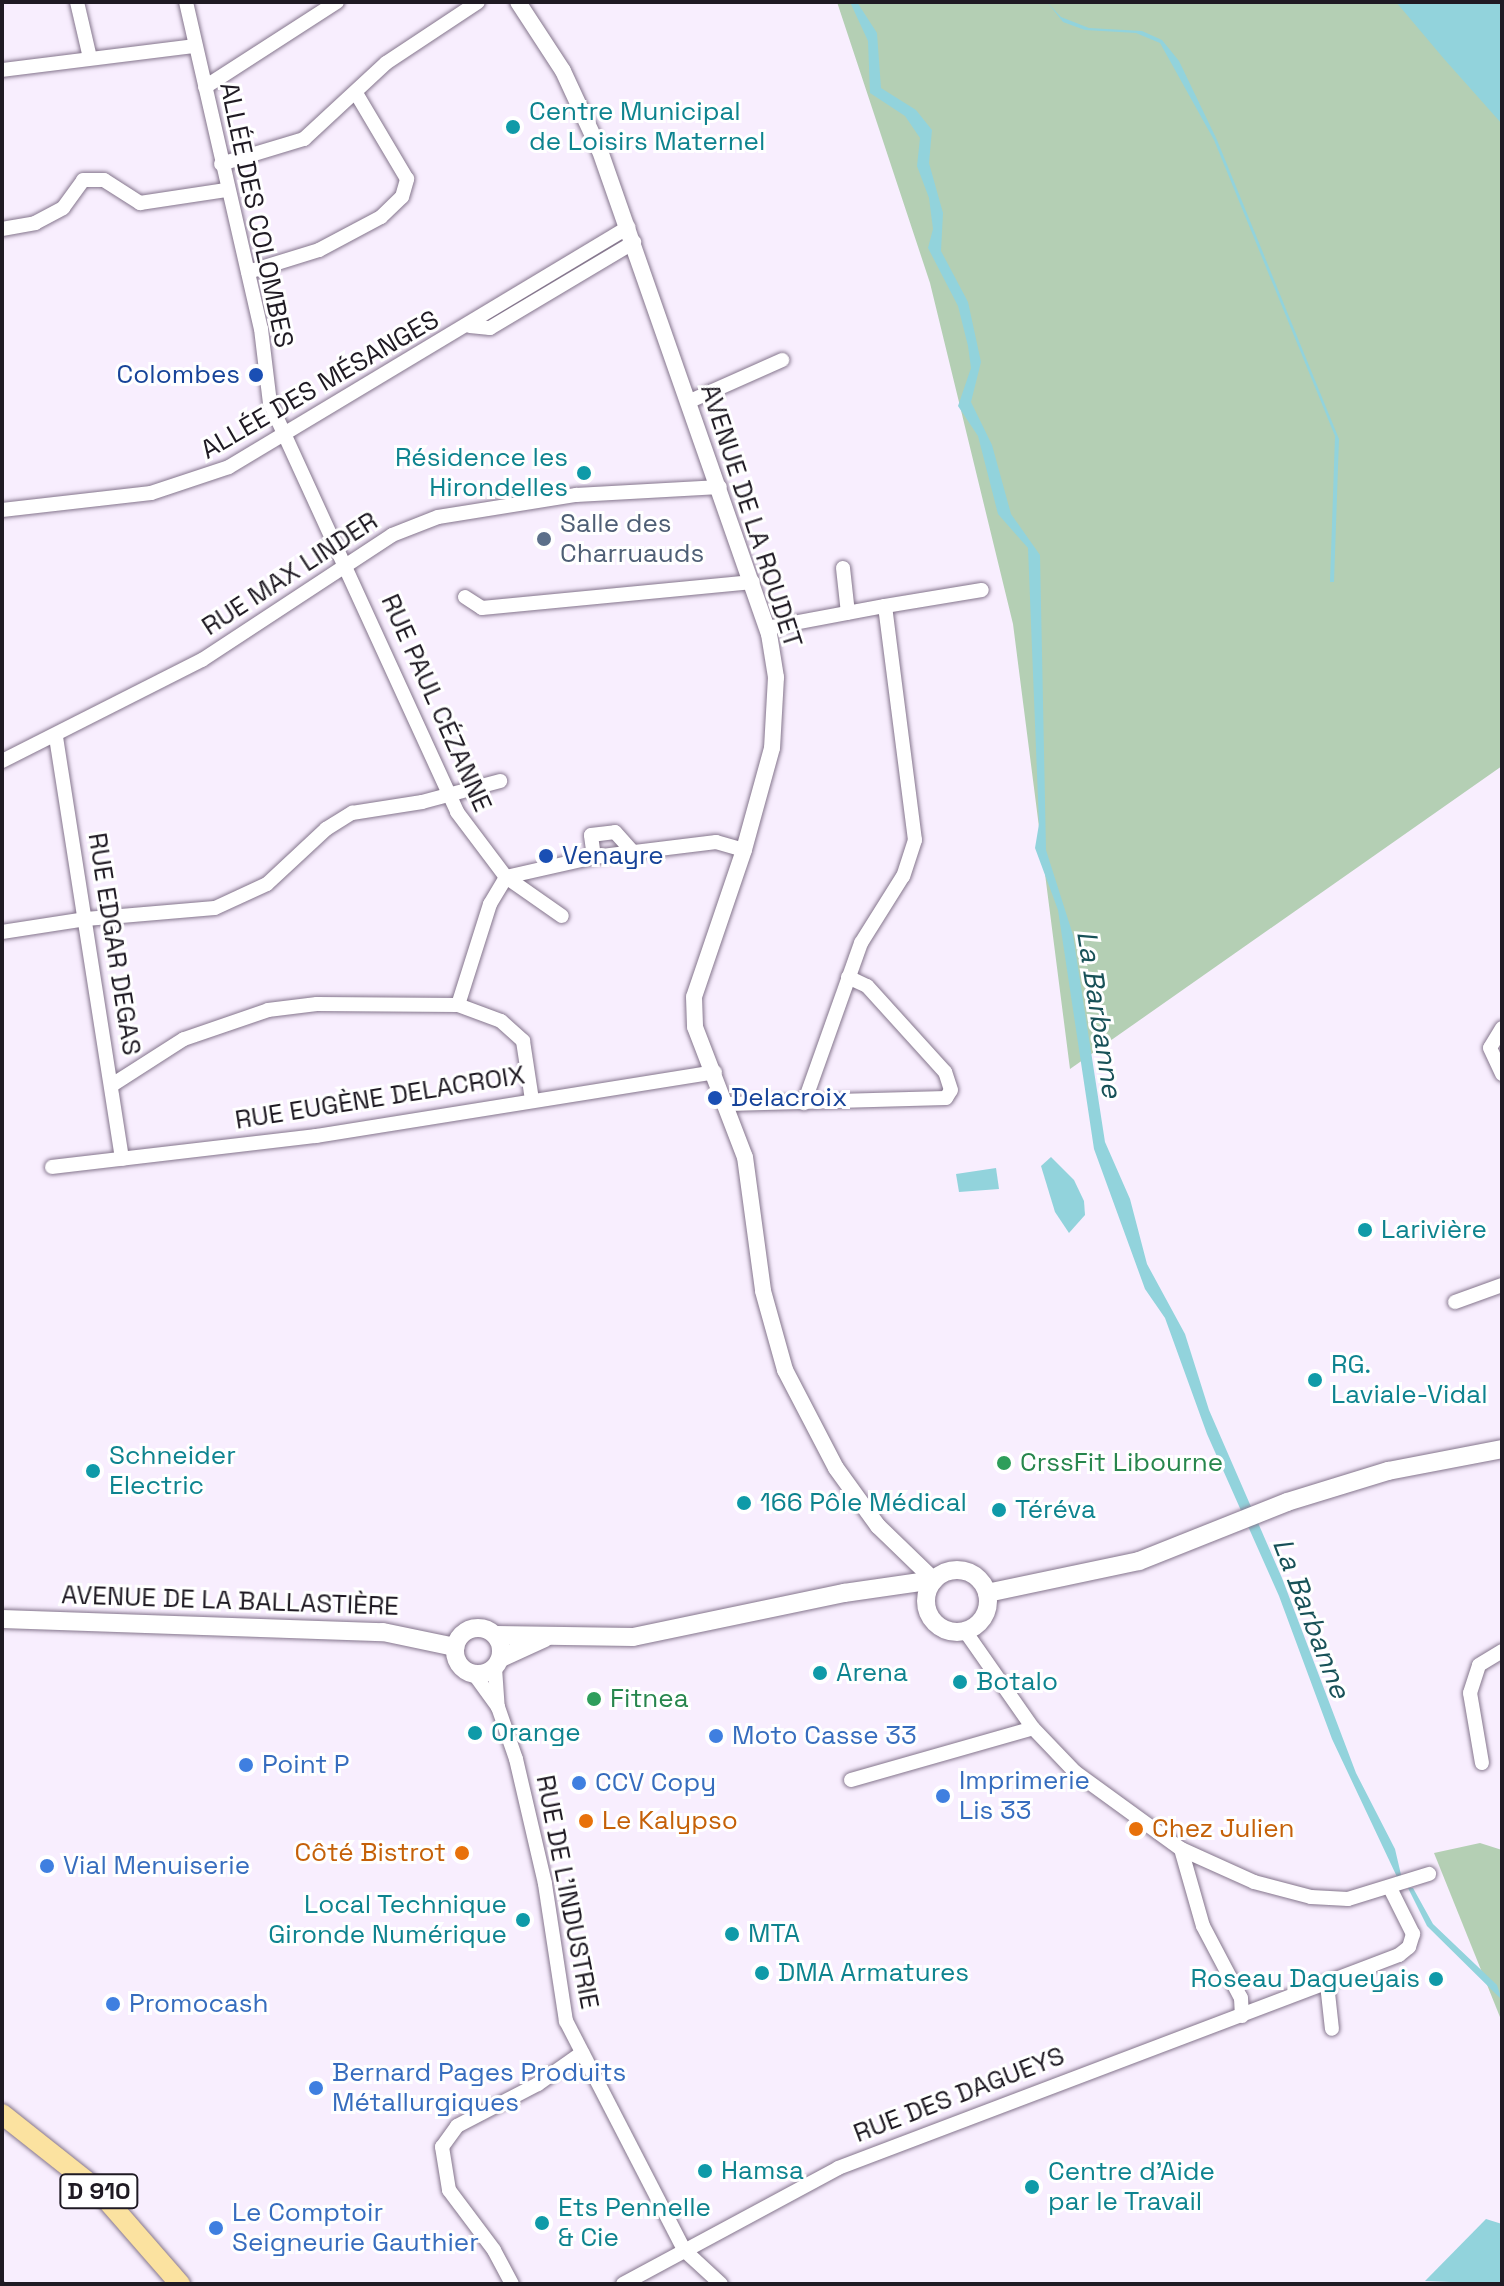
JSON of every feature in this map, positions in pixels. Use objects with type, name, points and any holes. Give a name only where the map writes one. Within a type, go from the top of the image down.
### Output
[{"type":"main road","points":[[987,1593],[1139,1561],[1287,1502],[1388,1471],[1502,1449]]},
{"type":"main road","points":[[548,1637],[474,1674],[459,1665],[455,1647],[472,1628],[496,1635],[633,1637],[844,1593],[934,1580],[950,1571],[969,1573],[987,1593],[984,1616],[965,1631],[937,1626],[926,1604],[899,1586]]},
{"type":"main road","points":[[926,1604],[934,1580]]},
{"type":"main road","name":"AVENUE DE LA BALLASTIÈRE","points":[[2,1619],[383,1632],[455,1647]]},
{"type":"main road","points":[[496,1635],[498,1663]]},
{"type":"main road","name":"D 910","points":[[2,2114],[98,2190],[180,2284]]},
{"type":"street","points":[[77,2],[90,58]]},
{"type":"street","name":"ALLÉE DES COLOMBES","points":[[186,2],[226,190],[248,272],[270,403],[343,568]]},
{"type":"street","points":[[205,87],[337,2]]},
{"type":"street","points":[[221,164],[304,139],[386,63],[478,2]]},
{"type":"street","name":"AVENUE DE LA ROUDET","points":[[518,2],[585,114],[632,235],[767,628],[776,677],[772,748],[744,850],[694,997],[695,1027],[728,1104],[745,1157],[763,1291],[785,1370],[836,1468],[878,1526],[934,1580]]},
{"type":"street","points":[[2,70],[195,46]]},
{"type":"street","points":[[248,272],[319,250],[381,217],[402,197],[407,179],[356,93]]},
{"type":"street","points":[[2,229],[35,223],[63,208],[83,180],[104,180],[140,203],[226,190]]},
{"type":"street","name":"ALLÉE DES MÉSANGES","points":[[2,510],[151,493],[195,482],[285,435],[470,326],[490,328],[632,235]]},
{"type":"street","points":[[690,401],[782,360]]},
{"type":"street","name":"RUE MAX LINDER","points":[[2,761],[56,737],[202,660],[392,535],[438,517],[576,495],[720,487]]},
{"type":"street","name":"RUE PAUL CÉZANNE","points":[[343,568],[360,592],[449,796],[470,834],[506,877],[562,916]]},
{"type":"street","points":[[843,568],[848,613]]},
{"type":"street","points":[[465,597],[482,608],[753,582]]},
{"type":"street","points":[[767,628],[982,590]]},
{"type":"street","points":[[804,1103],[861,943],[903,876],[915,840],[885,606]]},
{"type":"street","name":"RUE EDGAR DEGAS","points":[[56,737],[122,1159]]},
{"type":"street","points":[[2,932],[86,919],[215,908],[267,884],[326,829],[352,813],[449,796],[500,781]]},
{"type":"street","points":[[594,857],[591,835],[615,832],[632,851]]},
{"type":"street","points":[[458,1005],[490,904],[506,877],[632,851],[716,842],[744,850]]},
{"type":"street","points":[[728,1104],[940,1102],[951,1090],[945,1072],[867,986],[848,977]]},
{"type":"street","points":[[112,1085],[184,1039],[268,1010],[317,1004],[458,1005],[501,1021],[523,1041],[532,1100]]},
{"type":"street","points":[[1502,1028],[1490,1048],[1502,1074]]},
{"type":"street","name":"RUE EUGÈNE DELACROIX","points":[[52,1167],[316,1136],[715,1072]]},
{"type":"street","points":[[1455,1302],[1502,1285]]},
{"type":"street","points":[[899,1586],[909,1558]]},
{"type":"street","points":[[965,1631],[1033,1728],[1075,1772],[1181,1849],[1284,1893],[1348,1899],[1429,1874]]},
{"type":"street","points":[[1482,1763],[1470,1693],[1479,1665],[1502,1651]]},
{"type":"street","name":"RUE DE L'INDUSTRIE","points":[[498,1663],[498,1707]]},
{"type":"street","name":"RUE DE L'INDUSTRIE","points":[[474,1674],[498,1707],[516,1759],[545,1884],[566,2021],[684,2250],[721,2284]]},
{"type":"street","points":[[851,1780],[1033,1728]]},
{"type":"street","points":[[1181,1849],[1203,1926],[1241,1998],[1242,2016]]},
{"type":"street","name":"RUE DES DAGUEYS","points":[[623,2284],[838,2168],[1327,1984],[1409,1947],[1413,1934],[1390,1888]]},
{"type":"street","points":[[1327,1984],[1332,2029]]},
{"type":"street","points":[[512,2284],[494,2250],[449,2190],[442,2147],[457,2126],[538,2084],[582,2053]]},
{"type":"green space","points":[[837,2],[1502,2],[1502,766],[1070,1069],[1013,624],[930,283]]},
{"type":"green space","points":[[1480,1843],[1502,1850],[1502,2022],[1434,1853]]},
{"type":"water","points":[[850,2],[857,2],[877,33],[881,88],[916,110],[932,130],[929,163],[943,213],[941,251],[968,302],[981,362],[971,402],[992,445],[1011,514],[1040,555],[1046,850],[1073,935],[1105,1142],[1130,1199],[1147,1264],[1185,1334],[1209,1410],[1282,1578],[1356,1773],[1395,1849],[1402,1879],[1398,1879],[1332,1739],[1279,1596],[1207,1434],[1165,1318],[1145,1289],[1094,1149],[1058,910],[1035,848],[1039,824],[1028,548],[998,514],[978,436],[958,406],[971,368],[968,346],[958,306],[928,248],[933,229],[929,198],[917,166],[920,138],[905,116],[870,93],[868,41]]},
{"type":"water","points":[[1047,2],[1061,17],[1089,28],[1142,31],[1162,40],[1179,61],[1217,140],[1339,439],[1334,582],[1330,582],[1335,436],[1214,140],[1160,43],[1136,33],[1085,30],[1063,22]]},
{"type":"water","points":[[1396,2],[1502,2],[1502,124],[1445,60]]},
{"type":"water","points":[[1051,1157],[1074,1180],[1084,1201],[1085,1215],[1069,1233],[1055,1212],[1041,1166]]},
{"type":"water","points":[[996,1168],[999,1189],[959,1192],[956,1174]]},
{"type":"water","points":[[1408,1888],[1413,1888],[1433,1924],[1497,1985],[1502,2000],[1427,1926]]},
{"type":"water","points":[[1486,2219],[1502,2224],[1502,2284],[1425,2281]]},
{"type":"place","name":"Centre Municipal de Loisirs Maternel","points":[[513,127]]},
{"type":"place","name":"Colombes","points":[[256,375]]},
{"type":"place","name":"Résidence les Hirondelles","points":[[584,473]]},
{"type":"place","name":"Salle des Charruauds","points":[[544,539]]},
{"type":"place","name":"Venayre","points":[[546,856]]},
{"type":"place","name":"Delacroix","points":[[715,1098]]},
{"type":"place","name":"Larivière","points":[[1365,1230]]},
{"type":"place","name":"RG. Laviale-Vidal","points":[[1315,1380]]},
{"type":"place","name":"CrssFit Libourne","points":[[1004,1463]]},
{"type":"place","name":"Schneider Electric","points":[[93,1471]]},
{"type":"place","name":"166 Pôle Médical","points":[[744,1503]]},
{"type":"place","name":"Téréva","points":[[999,1510]]},
{"type":"place","name":"Arena","points":[[820,1673]]},
{"type":"place","name":"Botalo","points":[[960,1682]]},
{"type":"place","name":"Fitnea","points":[[594,1699]]},
{"type":"place","name":"Orange","points":[[475,1733]]},
{"type":"place","name":"Moto Casse 33","points":[[716,1736]]},
{"type":"place","name":"Point P","points":[[246,1765]]},
{"type":"place","name":"CCV Copy","points":[[579,1783]]},
{"type":"place","name":"Imprimerie Lis 33","points":[[943,1796]]},
{"type":"place","name":"Le Kalypso","points":[[586,1821]]},
{"type":"place","name":"Chez Julien","points":[[1136,1829]]},
{"type":"place","name":"Côté Bistrot","points":[[462,1853]]},
{"type":"place","name":"Vial Menuiserie","points":[[47,1866]]},
{"type":"place","name":"Local Technique Gironde Numérique","points":[[523,1920]]},
{"type":"place","name":"MTA","points":[[732,1934]]},
{"type":"place","name":"DMA Armatures","points":[[762,1973]]},
{"type":"place","name":"Roseau Dagueyais","points":[[1436,1979]]},
{"type":"place","name":"Promocash","points":[[113,2004]]},
{"type":"place","name":"Bernard Pages Produits Métallurgiques","points":[[316,2088]]},
{"type":"place","name":"Hamsa","points":[[705,2171]]},
{"type":"place","name":"Centre d'Aide par le Travail","points":[[1032,2187]]},
{"type":"place","name":"Ets Pennelle & Cie","points":[[542,2223]]},
{"type":"place","name":"Le Comptoir Seigneurie Gauthier","points":[[216,2228]]},
{"type":"water label","name":"La Barbanne","points":[[1100,1014]]},
{"type":"water label","name":"La Barbanne","points":[[1312,1618]]}]
